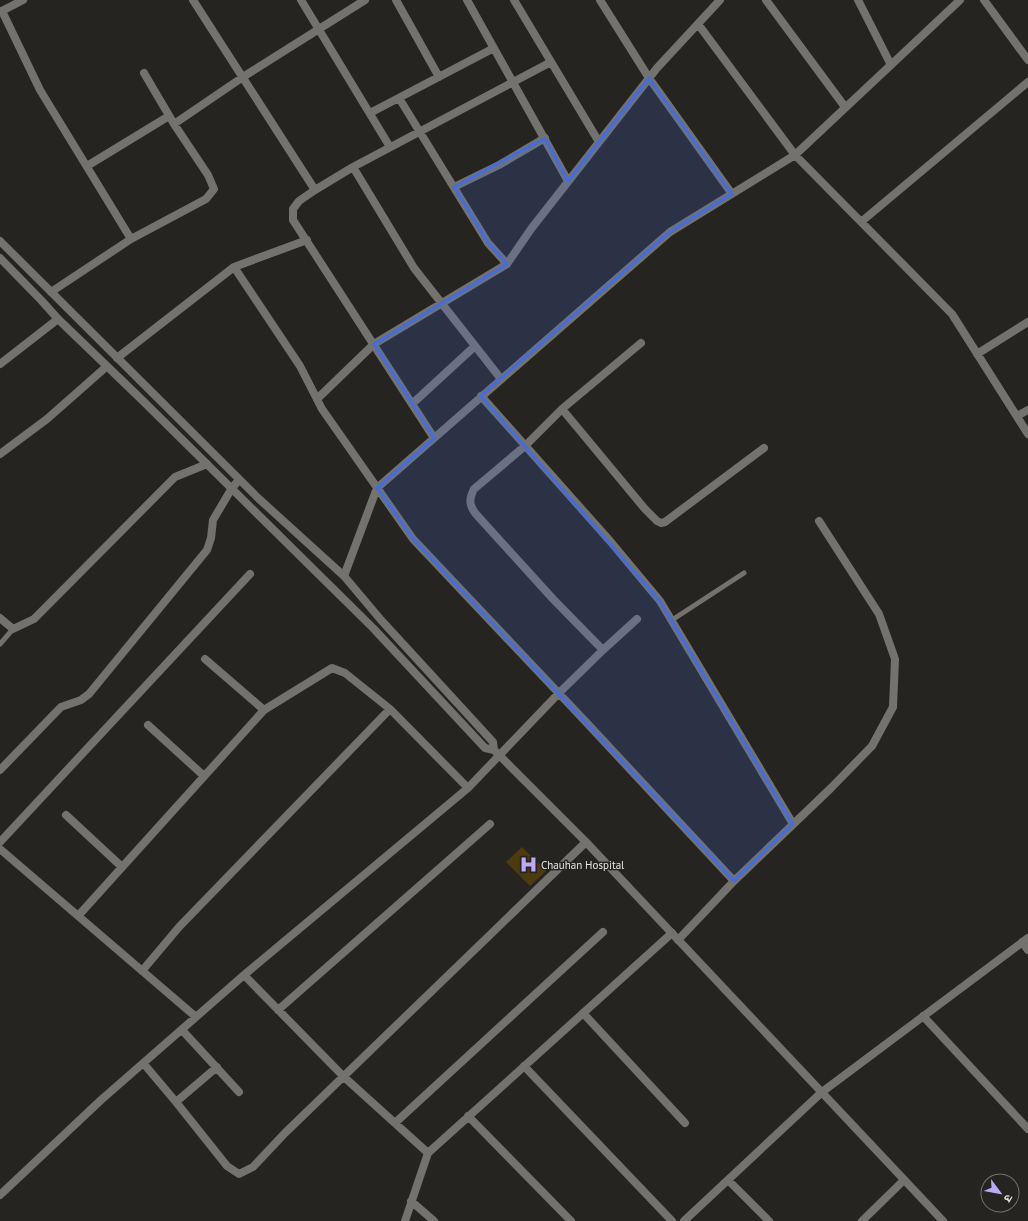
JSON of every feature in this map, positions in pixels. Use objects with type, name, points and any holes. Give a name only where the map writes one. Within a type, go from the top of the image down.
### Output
[{"type":"street","points":[[23,0],[1,11],[40,90],[131,239]]},
{"type":"street","points":[[193,0],[314,190]]},
{"type":"street","points":[[301,0],[320,29],[390,147]]},
{"type":"street","points":[[174,124],[243,77],[365,0]]},
{"type":"street","points":[[396,0],[439,77]]},
{"type":"street","points":[[467,0],[568,181]]},
{"type":"street","points":[[514,0],[599,142]]},
{"type":"street","points":[[600,0],[649,78],[732,194]]},
{"type":"street","points":[[317,399],[374,344],[507,264],[531,229],[649,78],[720,0]]},
{"type":"street","points":[[766,0],[845,108]]},
{"type":"street","points":[[858,0],[891,65]]},
{"type":"street","points":[[344,576],[377,488],[670,232],[795,155],[960,0]]},
{"type":"street","points":[[984,0],[1028,60]]},
{"type":"street","points":[[698,24],[795,155],[952,314],[1028,434]]},
{"type":"street","points":[[370,113],[494,48]]},
{"type":"street","points":[[434,438],[293,220],[293,209],[299,201],[314,190],[353,167],[551,62]]},
{"type":"street","points":[[51,292],[131,239],[206,199],[214,189],[208,175],[174,124],[144,73]]},
{"type":"street","points":[[861,222],[1028,82]]},
{"type":"street","points":[[399,98],[488,243],[507,264]]},
{"type":"street","points":[[87,166],[169,116]]},
{"type":"street","points":[[454,187],[499,165],[545,138]]},
{"type":"street","points":[[353,167],[414,268],[501,379]]},
{"type":"street","points":[[117,358],[234,267],[307,240]]},
{"type":"street","points":[[1,244],[239,480],[344,576],[381,620],[493,742],[496,753]]},
{"type":"street","points":[[0,258],[42,300],[58,320],[232,488],[373,628],[485,748],[496,753],[586,842],[943,1221]]},
{"type":"street","points":[[234,267],[300,366],[322,409],[413,539],[734,880]]},
{"type":"street","points":[[0,364],[58,320]]},
{"type":"street","points":[[977,354],[1028,322]]},
{"type":"street","points":[[603,650],[548,593],[475,513],[470,505],[470,498],[474,489],[525,446],[562,409],[640,343]]},
{"type":"street","points":[[412,404],[475,346]]},
{"type":"street","points":[[0,454],[47,419],[106,367]]},
{"type":"street","points":[[481,396],[610,541],[660,601],[794,824]]},
{"type":"street","points":[[562,409],[645,509],[661,523],[764,448]]},
{"type":"street","points":[[1017,416],[1028,410]]},
{"type":"street","points":[[0,618],[13,629],[34,619],[175,477],[207,464]]},
{"type":"street","points":[[0,770],[61,707],[81,700],[89,694],[207,550],[211,538],[213,520],[232,488],[239,480]]},
{"type":"street","points":[[678,940],[734,880],[794,824],[872,746],[894,707],[895,658],[878,614],[819,521]]},
{"type":"street","points":[[0,842],[250,574]]},
{"type":"street","points":[[0,1195],[102,1100],[244,975],[468,788],[496,753],[637,619]]},
{"type":"street","points":[[206,659],[264,710]]},
{"type":"street","points":[[78,916],[264,710],[332,668],[345,673],[390,709],[468,788]]},
{"type":"street","points":[[142,971],[178,927],[390,709]]},
{"type":"street","points":[[148,725],[204,776]]},
{"type":"street","points":[[66,815],[122,867]]},
{"type":"street","points":[[278,1010],[490,824]]},
{"type":"street","points":[[144,1064],[228,1166],[239,1174],[253,1167],[285,1133],[586,842]]},
{"type":"street","points":[[0,850],[196,1018]]},
{"type":"street","points":[[395,1123],[603,932]]},
{"type":"street","points":[[405,1221],[428,1153],[672,933]]},
{"type":"street","points":[[684,1221],[822,1092],[1025,940],[1028,950]]},
{"type":"street","points":[[244,975],[344,1077],[428,1153]]},
{"type":"street","points":[[583,1013],[685,1123]]},
{"type":"street","points":[[923,1016],[1028,1129]]},
{"type":"street","points":[[182,1030],[240,1092]]},
{"type":"street","points":[[524,1066],[672,1221]]},
{"type":"street","points":[[176,1102],[217,1067]]},
{"type":"street","points":[[468,1116],[571,1221]]},
{"type":"street","points":[[728,1180],[769,1221]]},
{"type":"street","points":[[862,1221],[904,1180]]},
{"type":"street","points":[[411,1201],[434,1221]]},
{"type":"lane","points":[[672,620],[744,573]]},
{"type":"lane","points":[[0,644],[13,629]]},
{"type":"highlighted area","points":[[649,78],[732,194],[670,232],[481,396],[660,601],[793,824],[734,881],[413,539],[377,488],[434,438],[374,344],[507,264],[488,243],[454,187],[545,138],[568,181]]},
{"type":"building","points":[[522,847],[546,871],[530,886],[506,862]]},
{"type":"place","name":"Chauhan Hospital","points":[[528,865]]}]
